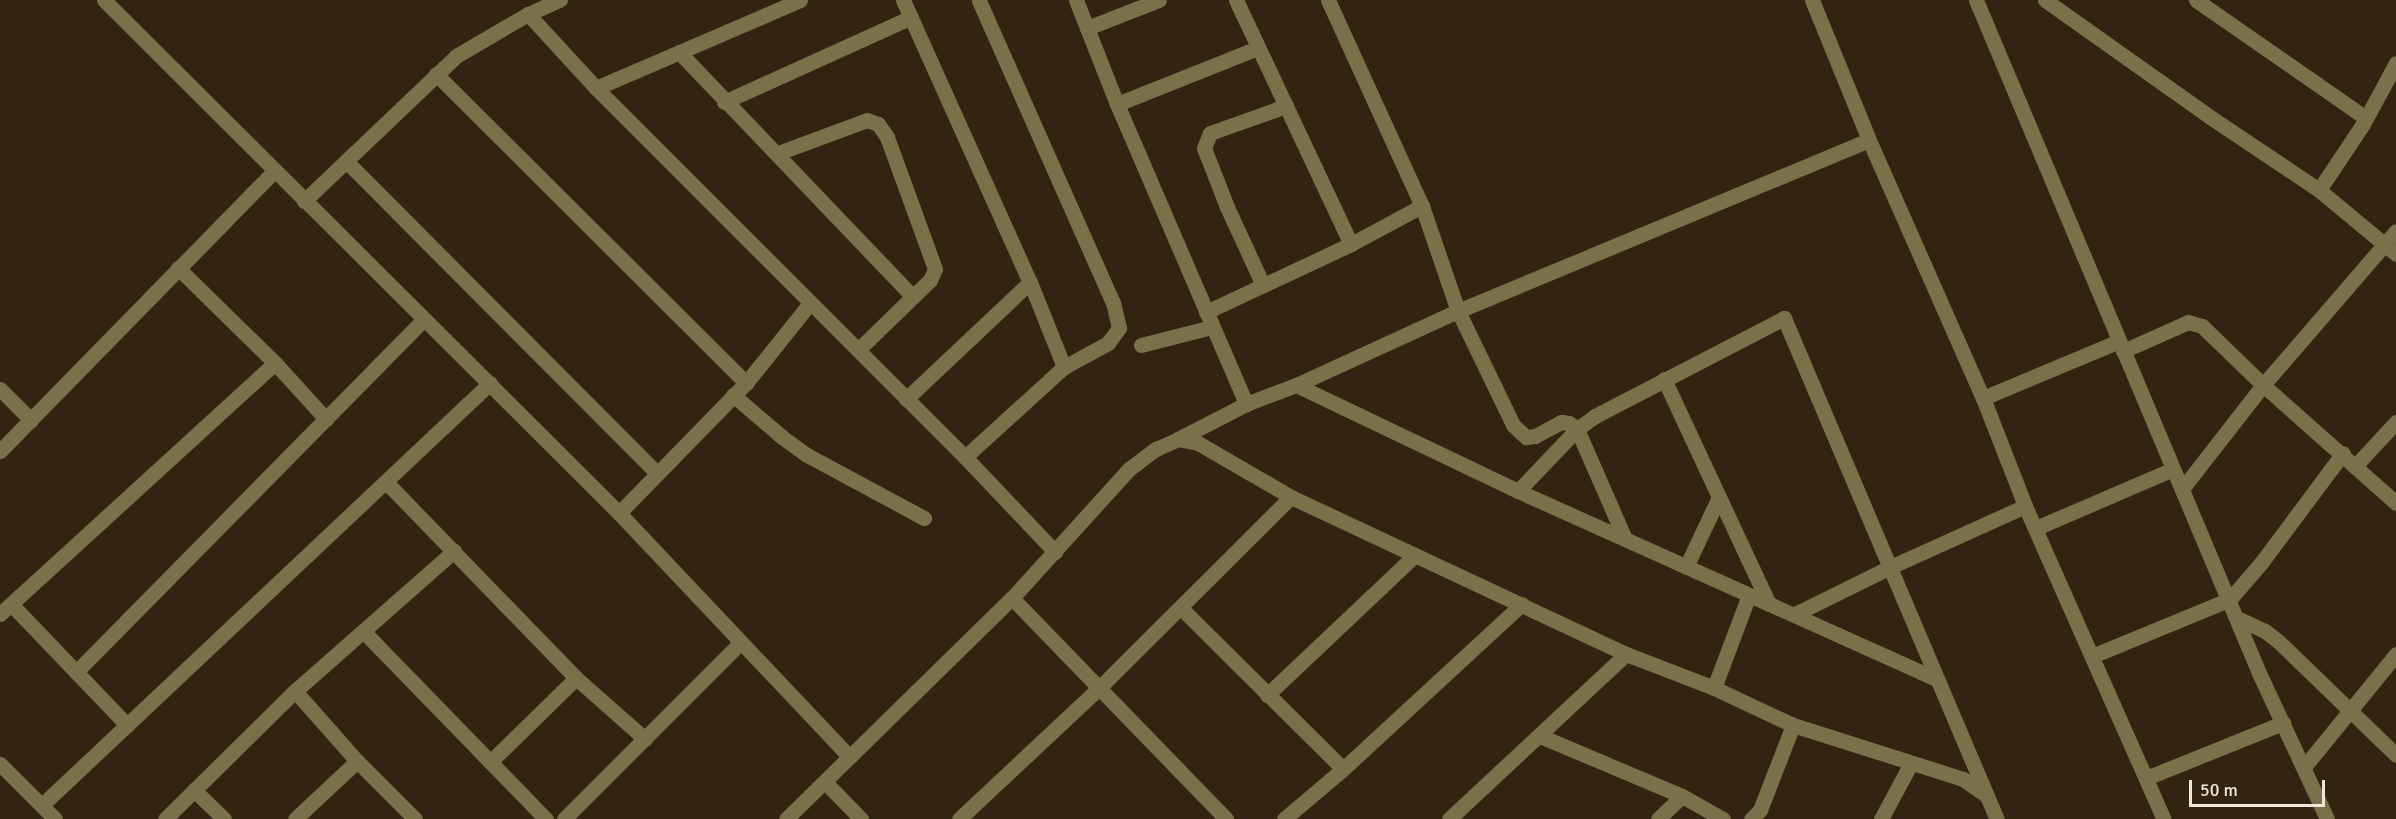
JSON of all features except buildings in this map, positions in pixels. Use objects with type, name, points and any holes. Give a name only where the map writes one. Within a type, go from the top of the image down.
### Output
[{"type":"street","points":[[104,0],[619,513],[849,756]]},
{"type":"street","points":[[304,201],[436,74],[478,41],[560,0]]},
{"type":"street","points":[[596,88],[800,0]]},
{"type":"street","points":[[903,0],[1030,282],[1064,367]]},
{"type":"street","points":[[965,457],[1064,367],[1108,343],[1116,336],[1119,328],[1113,303],[979,0]]},
{"type":"street","points":[[1076,0],[1117,104],[1246,404]]},
{"type":"street","points":[[1087,28],[1159,0]]},
{"type":"street","points":[[1236,0],[1351,244]]},
{"type":"street","points":[[1328,0],[1422,206],[1458,311],[1520,434],[1526,437],[1535,436],[1550,425],[1561,422],[1569,423],[1576,429],[1625,539]]},
{"type":"street","points":[[1812,0],[1869,140],[1983,398],[2025,506],[2164,819]]},
{"type":"street","points":[[1976,0],[2237,618],[2328,819]]},
{"type":"street","points":[[2045,0],[2319,190],[2390,249]]},
{"type":"street","points":[[2196,0],[2366,118]]},
{"type":"street","points":[[528,14],[596,88],[965,457],[1055,552]]},
{"type":"street","points":[[724,102],[911,17]]},
{"type":"street","points":[[1117,104],[1258,48]]},
{"type":"street","points":[[679,52],[724,102],[778,153],[912,296]]},
{"type":"street","points":[[2319,190],[2366,118],[2396,63]]},
{"type":"street","points":[[436,74],[746,383]]},
{"type":"street","points":[[1263,285],[1227,207],[1204,148],[1210,133],[1286,106]]},
{"type":"street","points":[[778,153],[850,124],[867,120],[878,124],[887,137],[935,269],[930,280],[858,350]]},
{"type":"street","points":[[786,819],[1012,598],[1130,469],[1156,449],[1246,404],[1296,385],[1458,311],[1869,140]]},
{"type":"street","points":[[346,161],[656,472]]},
{"type":"street","points":[[0,451],[274,171]]},
{"type":"street","points":[[1206,312],[1351,244],[1422,206]]},
{"type":"street","points":[[2182,489],[2264,385],[2390,249],[2396,231]]},
{"type":"street","points":[[178,268],[275,363],[326,419]]},
{"type":"street","points":[[906,399],[1030,282]]},
{"type":"street","points":[[619,513],[656,472],[746,383],[810,303]]},
{"type":"street","points":[[1518,491],[1576,429],[1595,416],[1784,318],[1888,568],[1997,819]]},
{"type":"street","points":[[76,672],[423,320]]},
{"type":"street","points":[[1983,398],[2121,346],[2195,322],[2211,333],[2264,385],[2343,453],[2396,503]]},
{"type":"street","points":[[1141,345],[1212,327]]},
{"type":"street","points":[[127,725],[76,672],[5,609],[275,363]]},
{"type":"street","points":[[1664,379],[1769,604]]},
{"type":"street","points":[[43,804],[387,483],[490,383]]},
{"type":"street","points":[[1296,385],[1518,491],[1937,679]]},
{"type":"street","points":[[0,389],[31,420]]},
{"type":"street","points":[[734,395],[782,437],[807,455],[924,519]]},
{"type":"street","points":[[2356,465],[2396,422]]},
{"type":"street","points":[[1178,439],[1198,442],[1291,497],[1626,654],[1714,688],[1793,725],[1910,765],[1963,779],[1987,796]]},
{"type":"street","points":[[2092,656],[2230,599],[2261,563],[2343,453]]},
{"type":"street","points":[[2036,528],[2173,469]]},
{"type":"street","points":[[387,483],[576,678],[645,739]]},
{"type":"street","points":[[959,819],[1099,688],[1291,497]]},
{"type":"street","points":[[1686,567],[1719,497]]},
{"type":"street","points":[[1795,614],[1888,568],[2025,506]]},
{"type":"street","points":[[165,819],[295,691],[454,551]]},
{"type":"street","points":[[1267,695],[1414,556]]},
{"type":"street","points":[[1714,688],[1749,595]]},
{"type":"street","points":[[1012,598],[1226,819]]},
{"type":"street","points":[[1284,819],[1343,769],[1522,604]]},
{"type":"street","points":[[1181,608],[1343,769]]},
{"type":"street","points":[[2237,618],[2265,631],[2278,641],[2351,709],[2396,755]]},
{"type":"street","points":[[364,632],[546,819]]},
{"type":"street","points":[[564,819],[741,642]]},
{"type":"street","points":[[1449,819],[1626,654]]},
{"type":"street","points":[[2304,767],[2396,654]]},
{"type":"street","points":[[490,762],[576,678]]},
{"type":"street","points":[[295,691],[357,761],[415,819]]},
{"type":"street","points":[[2146,778],[2283,723]]},
{"type":"street","points":[[1750,819],[1760,810],[1793,725]]},
{"type":"street","points":[[1540,736],[1682,796],[1724,819]]},
{"type":"street","points":[[295,819],[357,761]]},
{"type":"street","points":[[0,764],[56,819]]},
{"type":"street","points":[[1881,819],[1910,765]]},
{"type":"street","points":[[825,782],[861,819]]},
{"type":"street","points":[[195,790],[224,819]]},
{"type":"street","points":[[1658,819],[1682,796]]}]
